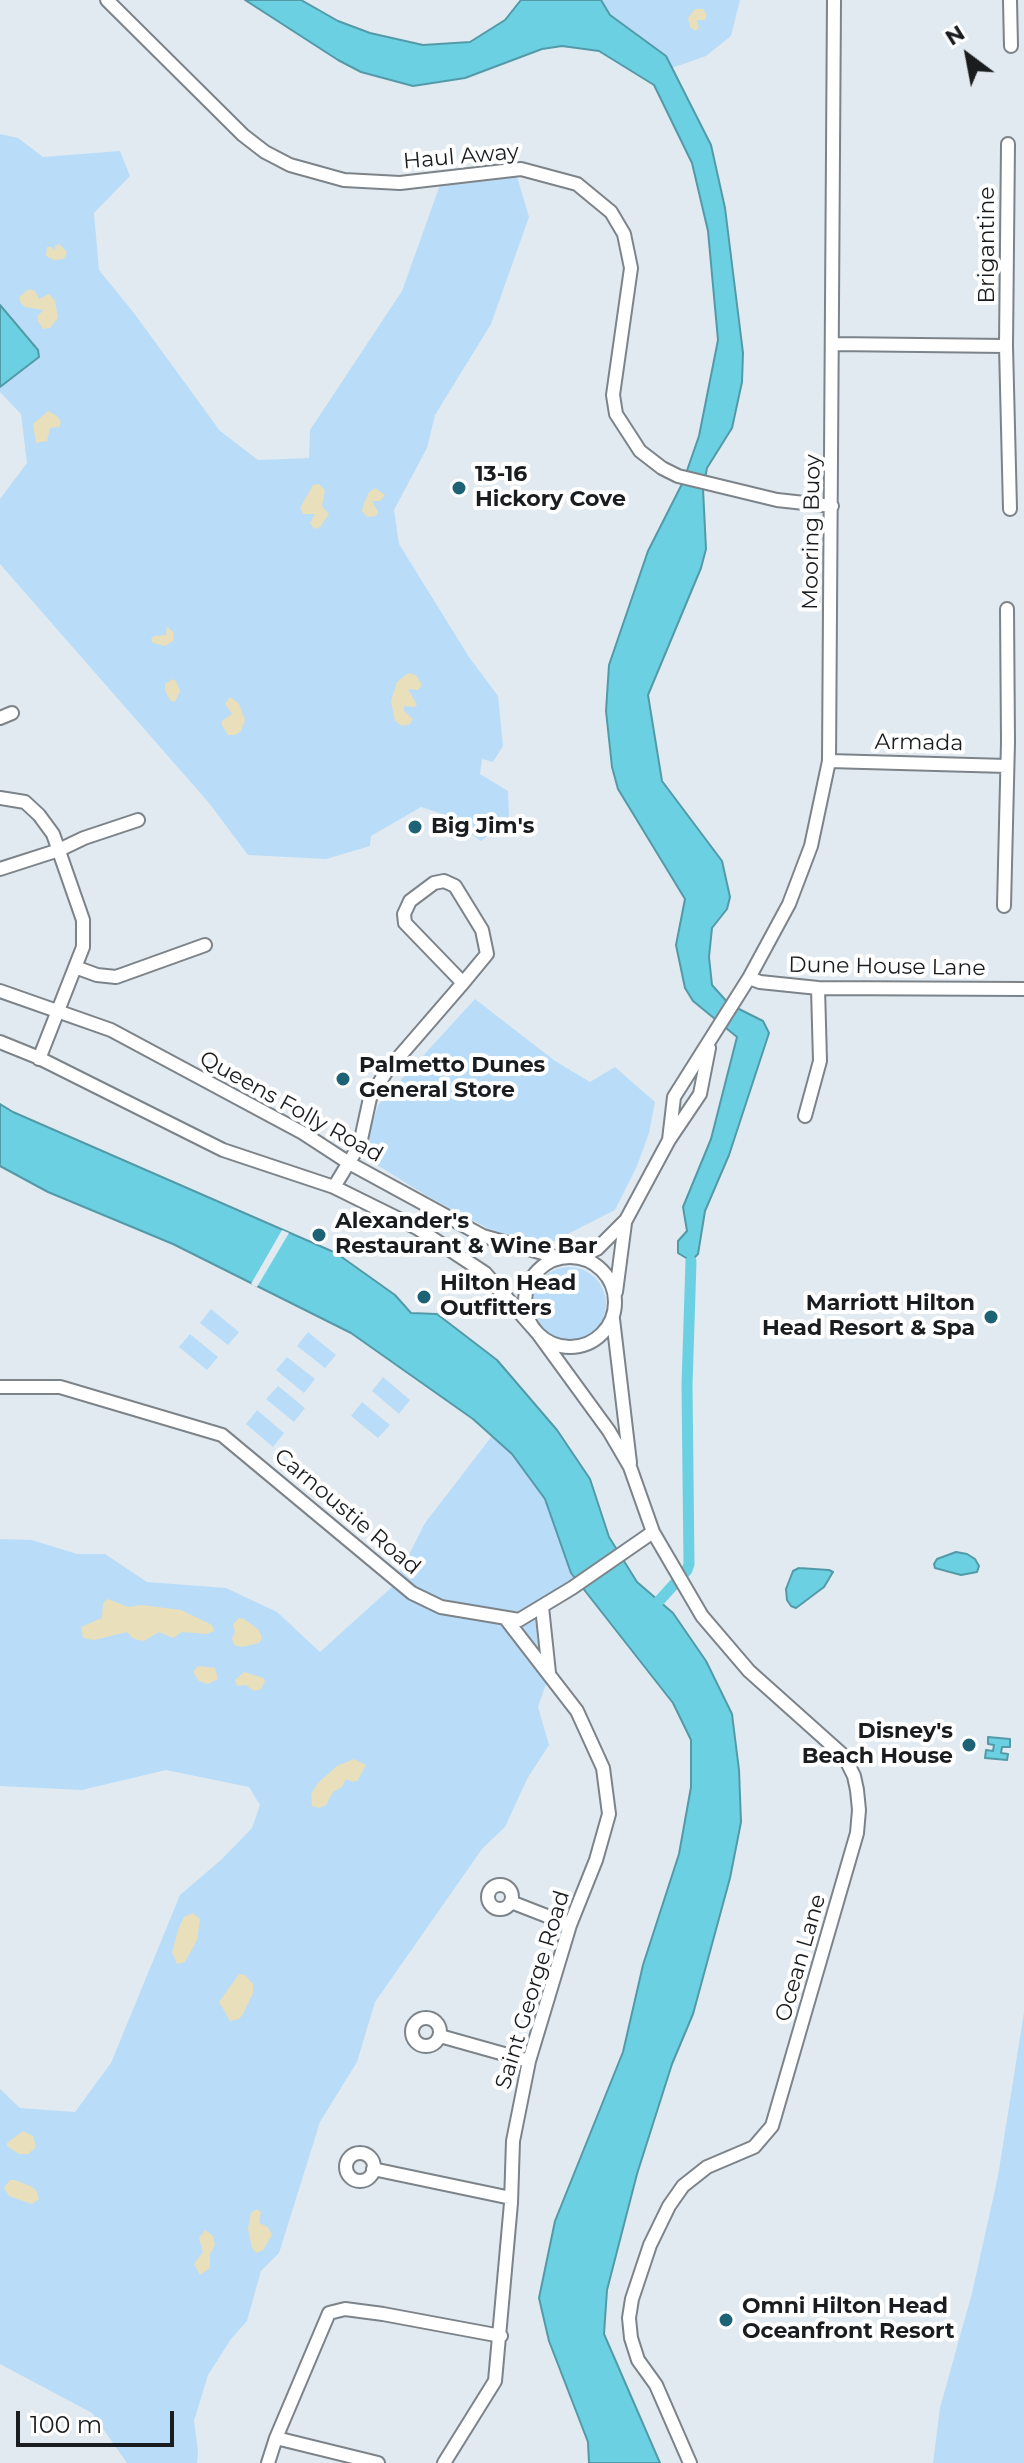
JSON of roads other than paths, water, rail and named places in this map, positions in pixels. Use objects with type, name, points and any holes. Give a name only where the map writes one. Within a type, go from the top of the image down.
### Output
[{"type":"street","name":"Haul Away","points":[[107,0],[243,135],[265,152],[290,165],[344,180],[400,183],[521,169],[577,184],[611,212],[624,234],[631,268],[613,395],[616,414],[640,451],[678,476],[777,500],[832,506]]},
{"type":"street","name":"Mooring Buoy","points":[[669,1140],[674,1097],[749,978],[789,904],[811,846],[829,761],[834,0]]},
{"type":"street","points":[[1010,0],[1011,46]]},
{"type":"street","name":"Brigantine","points":[[1008,144],[1006,346],[1010,509]]},
{"type":"street","points":[[833,344],[1006,346]]},
{"type":"street","points":[[1004,906],[1007,609]]},
{"type":"street","name":"Armada","points":[[829,761],[1007,766]]},
{"type":"street","points":[[0,798],[25,802],[53,834],[83,920],[83,947],[39,1059]]},
{"type":"street","points":[[0,869],[138,820]]},
{"type":"street","points":[[334,1187],[360,1144],[370,1098],[378,1085],[463,983],[487,954],[482,930],[455,886],[444,881],[434,883],[410,901],[404,914],[405,923],[463,983]]},
{"type":"street","points":[[75,967],[97,975],[116,977],[205,945]]},
{"type":"street","name":"Dune House Lane","points":[[749,978],[818,988],[1024,989]]},
{"type":"street","points":[[805,1116],[820,1061],[818,988]]},
{"type":"street","name":"Queens Folly Road","points":[[0,991],[111,1030],[303,1133],[349,1163],[483,1236],[560,1258]]},
{"type":"street","name":"Mooring Buoy","points":[[578,1257],[597,1249],[626,1220],[669,1140],[700,1094],[713,1038]]},
{"type":"street","points":[[0,1042],[223,1150],[334,1187],[417,1228],[485,1273],[536,1332],[558,1345],[580,1346],[600,1335],[613,1316],[615,1301],[609,1279],[602,1270],[578,1257],[560,1258],[544,1265],[528,1286],[525,1303],[536,1332]]},
{"type":"street","name":"Mooring Buoy","points":[[615,1301],[626,1220]]},
{"type":"street","name":"Ocean Lane","points":[[613,1316],[630,1467]]},
{"type":"street","name":"Ocean Lane","points":[[536,1332],[600,1419],[630,1467],[653,1532],[711,1629],[749,1671],[844,1756],[854,1776],[859,1810],[857,1833],[772,2126],[754,2147],[707,2167],[683,2186],[669,2206],[650,2245],[632,2299],[630,2328],[638,2360],[656,2385],[690,2463]]},
{"type":"street","name":"Carnoustie Road","points":[[0,1387],[60,1387],[222,1435],[412,1593],[441,1607],[519,1620],[653,1532]]},
{"type":"street","name":"Saint George Road","points":[[542,1607],[550,1676]]},
{"type":"street","name":"Saint George Road","points":[[444,2463],[495,2381],[501,2336],[513,2141],[529,2061],[570,1925],[596,1860],[609,1814],[603,1768],[577,1711],[506,1619]]},
{"type":"street","points":[[511,1902],[570,1925]]},
{"type":"street","points":[[440,2036],[529,2061]]},
{"type":"street","points":[[373,2169],[511,2198]]},
{"type":"street","points":[[268,2463],[329,2313],[345,2309],[383,2314],[501,2336]]},
{"type":"street","points":[[276,2438],[378,2463]]},
{"type":"waterway","points":[[659,1601],[689,1564],[687,1385],[691,1261]]},
{"type":"place","name":"13-16 Hickory Cove","points":[[459,488]]},
{"type":"place","name":"Big Jim's","points":[[415,827]]},
{"type":"place","name":"Palmetto Dunes General Store","points":[[343,1079]]},
{"type":"place","name":"Alexander's Restaurant & Wine Bar","points":[[319,1235]]},
{"type":"place","name":"Hilton Head Outfitters","points":[[424,1297]]},
{"type":"place","name":"Marriott Hilton Head Resort & Spa","points":[[991,1317]]},
{"type":"place","name":"Disney's Beach House","points":[[969,1745]]},
{"type":"place","name":"Omni Hilton Head Oceanfront Resort","points":[[726,2320]]}]
